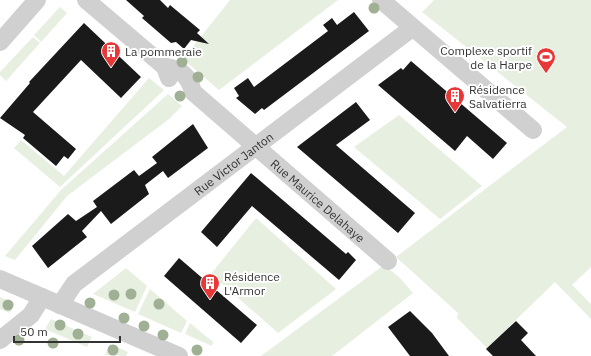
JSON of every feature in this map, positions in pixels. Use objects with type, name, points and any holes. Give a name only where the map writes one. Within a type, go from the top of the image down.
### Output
[{"type":"street","points":[[0,42],[37,0]]},
{"type":"street","name":"Rue Maurice Delahaye","points":[[86,0],[165,67],[170,78],[180,88],[184,91],[193,92],[388,261]]},
{"type":"street","points":[[381,0],[533,130]]},
{"type":"street","name":"Rue Victor Janton","points":[[60,305],[74,284],[412,28]]},
{"type":"street","points":[[0,279],[179,356]]},
{"type":"street","points":[[0,340],[31,315],[42,297]]},
{"type":"shaded area","points":[[230,0],[338,0],[219,90],[183,59]]},
{"type":"shaded area","points":[[434,0],[591,0],[591,267],[572,285],[591,304],[591,319],[555,282],[487,348],[457,318],[458,313],[396,257],[567,127],[422,12]]},
{"type":"shaded area","points":[[60,7],[67,13],[41,42],[34,35]]},
{"type":"shaded area","points":[[33,37],[40,43],[6,81],[0,75],[0,72]]},
{"type":"shaded area","points":[[149,78],[164,90],[60,187],[14,148],[21,140],[64,176]]},
{"type":"shaded area","points":[[168,94],[182,106],[169,119],[67,196],[15,260],[5,256],[61,190]]},
{"type":"shaded area","points":[[399,115],[482,186],[440,219],[354,147]]},
{"type":"shaded area","points":[[256,218],[336,289],[278,333],[211,274]]},
{"type":"shaded area","points":[[384,265],[400,278],[413,293],[332,356],[261,356]]},
{"type":"shaded area","points":[[126,268],[147,286],[135,312],[93,294]]},
{"type":"shaded area","points":[[150,289],[187,321],[181,333],[138,314]]},
{"type":"shaded area","points":[[0,297],[14,303],[10,313],[0,309]]},
{"type":"shaded area","points":[[51,319],[92,337],[87,347],[45,329]]},
{"type":"shaded area","points":[[190,323],[213,342],[212,346],[185,334]]},
{"type":"shaded area","points":[[110,344],[128,352],[126,356],[105,355]]},
{"type":"building","points":[[126,0],[160,0],[168,8],[170,5],[200,30],[197,33],[209,44],[191,40],[184,49],[176,42],[171,43],[142,18],[144,16]]},
{"type":"building","points":[[354,12],[369,31],[264,110],[262,108],[255,114],[236,98],[239,96],[234,88],[248,78],[254,87],[328,31],[323,25],[332,18],[337,25]]},
{"type":"building","points":[[84,23],[141,77],[121,98],[81,60],[33,112],[76,149],[68,159],[64,156],[56,166],[23,138],[25,135],[0,118],[30,83],[29,82]]},
{"type":"building","name":"Résidence Salvatierra","points":[[411,61],[507,143],[493,159],[467,136],[455,151],[378,85],[401,68],[403,70]]},
{"type":"building","points":[[356,102],[370,120],[336,145],[415,213],[398,233],[297,147]]},
{"type":"building","points":[[193,124],[208,148],[168,178],[163,171],[145,185],[149,194],[111,224],[101,211],[82,231],[87,237],[48,268],[32,246],[68,214],[76,221],[97,207],[93,201],[134,170],[139,176],[157,163],[152,157]]},
{"type":"building","points":[[251,173],[346,254],[348,252],[356,260],[339,280],[252,206],[217,247],[201,232]]},
{"type":"building","name":"Résidence L'Armor","points":[[179,258],[257,325],[241,343],[164,276]]},
{"type":"building","points":[[410,311],[432,333],[449,356],[410,356],[388,327]]},
{"type":"building","points":[[516,321],[528,333],[521,340],[536,356],[493,356],[486,349]]},
{"type":"place","name":"La pommeraie","points":[[111,68]]},
{"type":"place","name":"Complexe sportif de la Harpe","points":[[546,74]]},
{"type":"place","name":"Résidence Salvatierra","points":[[455,113]]},
{"type":"place","name":"Résidence L'Armor","points":[[210,300]]}]
